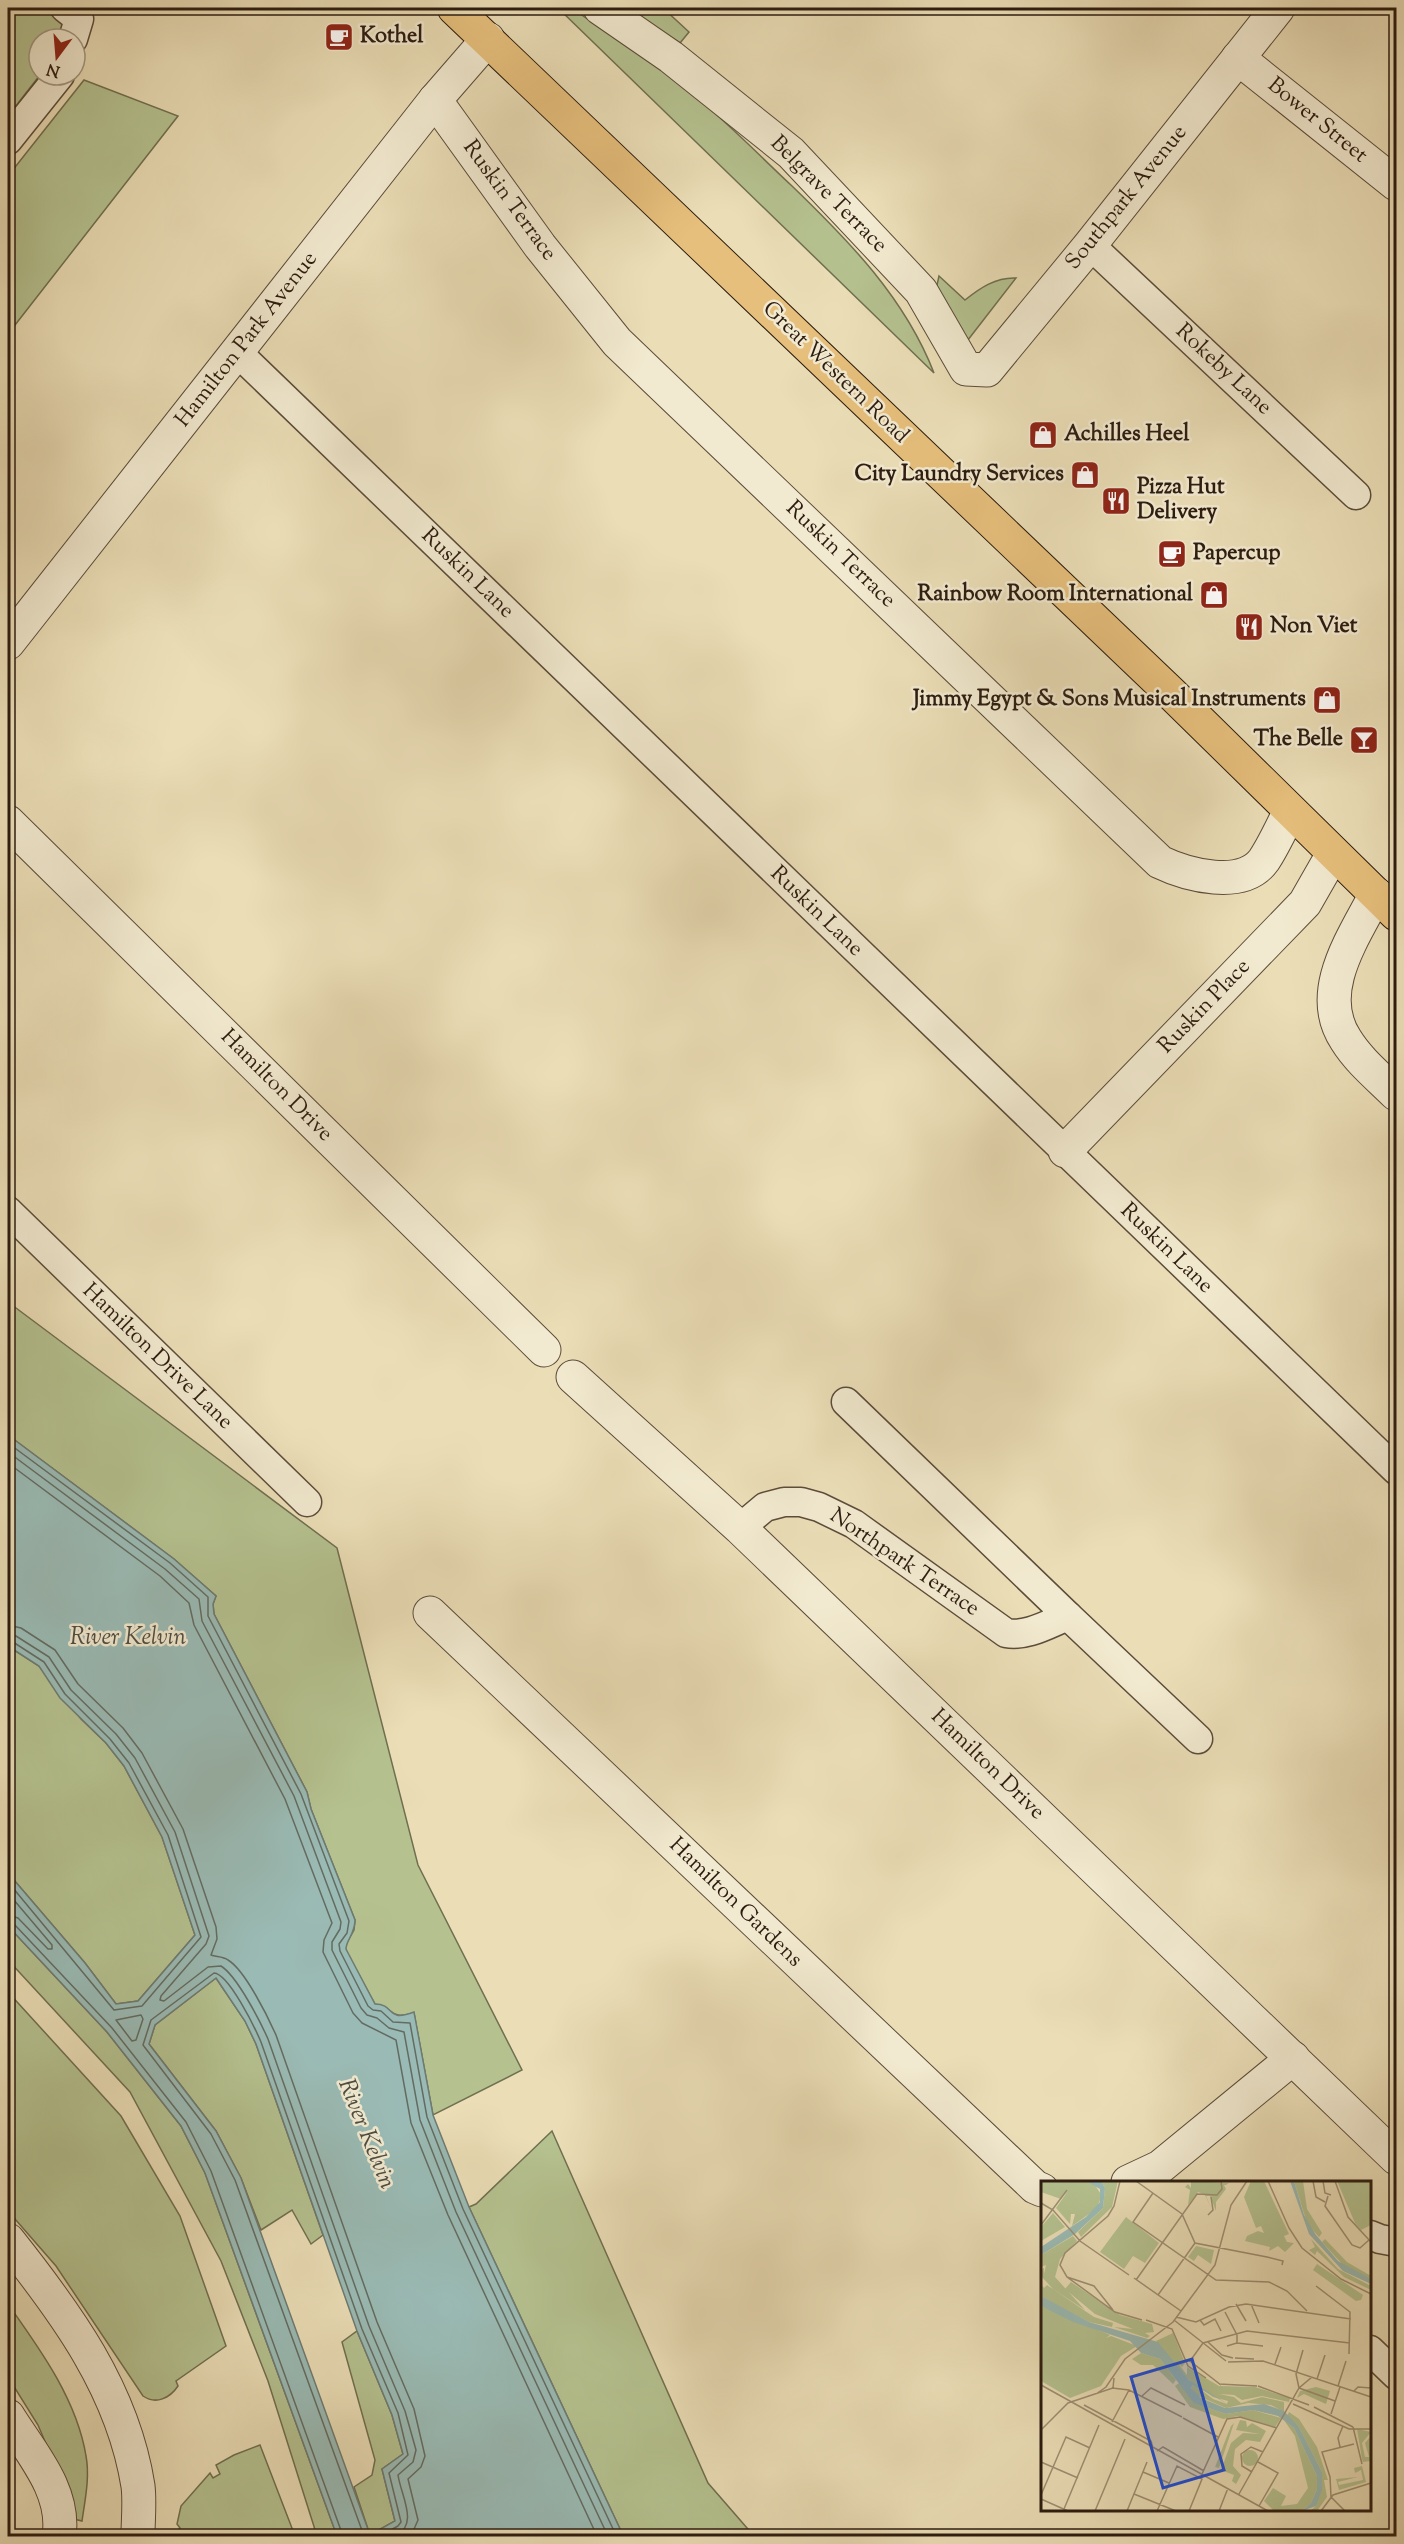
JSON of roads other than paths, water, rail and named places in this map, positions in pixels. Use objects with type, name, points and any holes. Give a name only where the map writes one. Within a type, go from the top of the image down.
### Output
[{"type":"main road","name":"Great Western Road","points":[[454,8],[1172,694],[1386,904]]},
{"type":"street","name":"Belgrave Terrace","points":[[600,8],[671,57],[791,153],[921,291],[966,369]]},
{"type":"street","name":"Southpark Avenue","points":[[966,369],[987,370],[1090,245],[1278,8]]},
{"type":"street","name":"Hamilton Park Avenue","points":[[8,643],[435,100],[488,39]]},
{"type":"street","name":"Bower Street","points":[[1238,58],[1396,184]]},
{"type":"street","name":"Ruskin Terrace","points":[[435,100],[553,263],[617,342],[1160,862],[1179,871],[1221,878],[1249,872],[1263,862],[1290,811]]},
{"type":"street","name":"Hamilton Drive","points":[[8,822],[544,1350]]},
{"type":"street","name":"Ruskin Place","points":[[1065,1151],[1305,903],[1333,854]]},
{"type":"street","points":[[1386,904],[1342,960],[1333,999],[1336,1020],[1345,1039],[1364,1063],[1396,1094]]},
{"type":"street","name":"Hamilton Drive","points":[[573,1377],[740,1528],[1396,2158]]},
{"type":"street","name":"Hamilton Gardens","points":[[430,1613],[1035,2187],[1041,2190]]},
{"type":"street","points":[[1130,2181],[1160,2167],[1293,2058]]},
{"type":"street","points":[[8,2240],[56,2301],[96,2363],[125,2433],[138,2487],[138,2536]]},
{"type":"street","points":[[8,2416],[55,2490],[62,2520],[59,2536]]},
{"type":"lane","points":[[65,8],[79,19],[77,27]]},
{"type":"lane","points":[[8,140],[50,87]]},
{"type":"lane","name":"Rokeby Lane","points":[[1090,245],[1356,495]]},
{"type":"lane","name":"Ruskin Lane","points":[[237,352],[1396,1470]]},
{"type":"lane","name":"Hamilton Drive Lane","points":[[8,1211],[307,1502]]},
{"type":"lane","points":[[846,1402],[1198,1740]]},
{"type":"lane","name":"Northpark Terrace","points":[[740,1528],[765,1507],[784,1502],[801,1502],[819,1507],[854,1524],[1006,1633],[1016,1635],[1028,1632],[1068,1616]]},
{"type":"lane","points":[[1371,2236],[1380,2240],[1396,2242]]},
{"type":"lane","points":[[1371,2351],[1396,2376]]},
{"type":"water","name":"River Kelvin","points":[[8,1435],[174,1559],[216,1596],[213,1604],[214,1614],[307,1792],[311,1809],[355,1920],[346,1949],[375,2004],[386,2007],[394,2014],[405,2015],[414,2012],[433,2115],[469,2207],[621,2531],[619,2536],[337,2536],[205,2173],[181,2126],[107,2032],[8,1926],[8,1873],[85,1963],[116,2004],[138,2001],[195,1935],[162,1837],[124,1766],[106,1743],[60,1698],[39,1666],[8,1646]],"holes":[[[216,1978],[245,2021],[256,2044],[357,2331],[392,2415],[403,2454],[382,2469],[395,2521],[370,2535],[241,2178],[216,2131],[149,2044],[155,2025]]]},
{"type":"place","name":"Kothel","points":[[339,37]]},
{"type":"place","name":"Achilles Heel","points":[[1043,435]]},
{"type":"place","name":"City Laundry Services","points":[[1085,475]]},
{"type":"place","name":"Pizza Hut Delivery","points":[[1116,501]]},
{"type":"place","name":"Papercup","points":[[1172,554]]},
{"type":"place","name":"Rainbow Room International","points":[[1214,595]]},
{"type":"place","name":"Non Viet","points":[[1249,627]]},
{"type":"place","name":"Jimmy Egypt & Sons Musical Instruments","points":[[1327,700]]},
{"type":"place","name":"The Belle","points":[[1364,740]]}]
